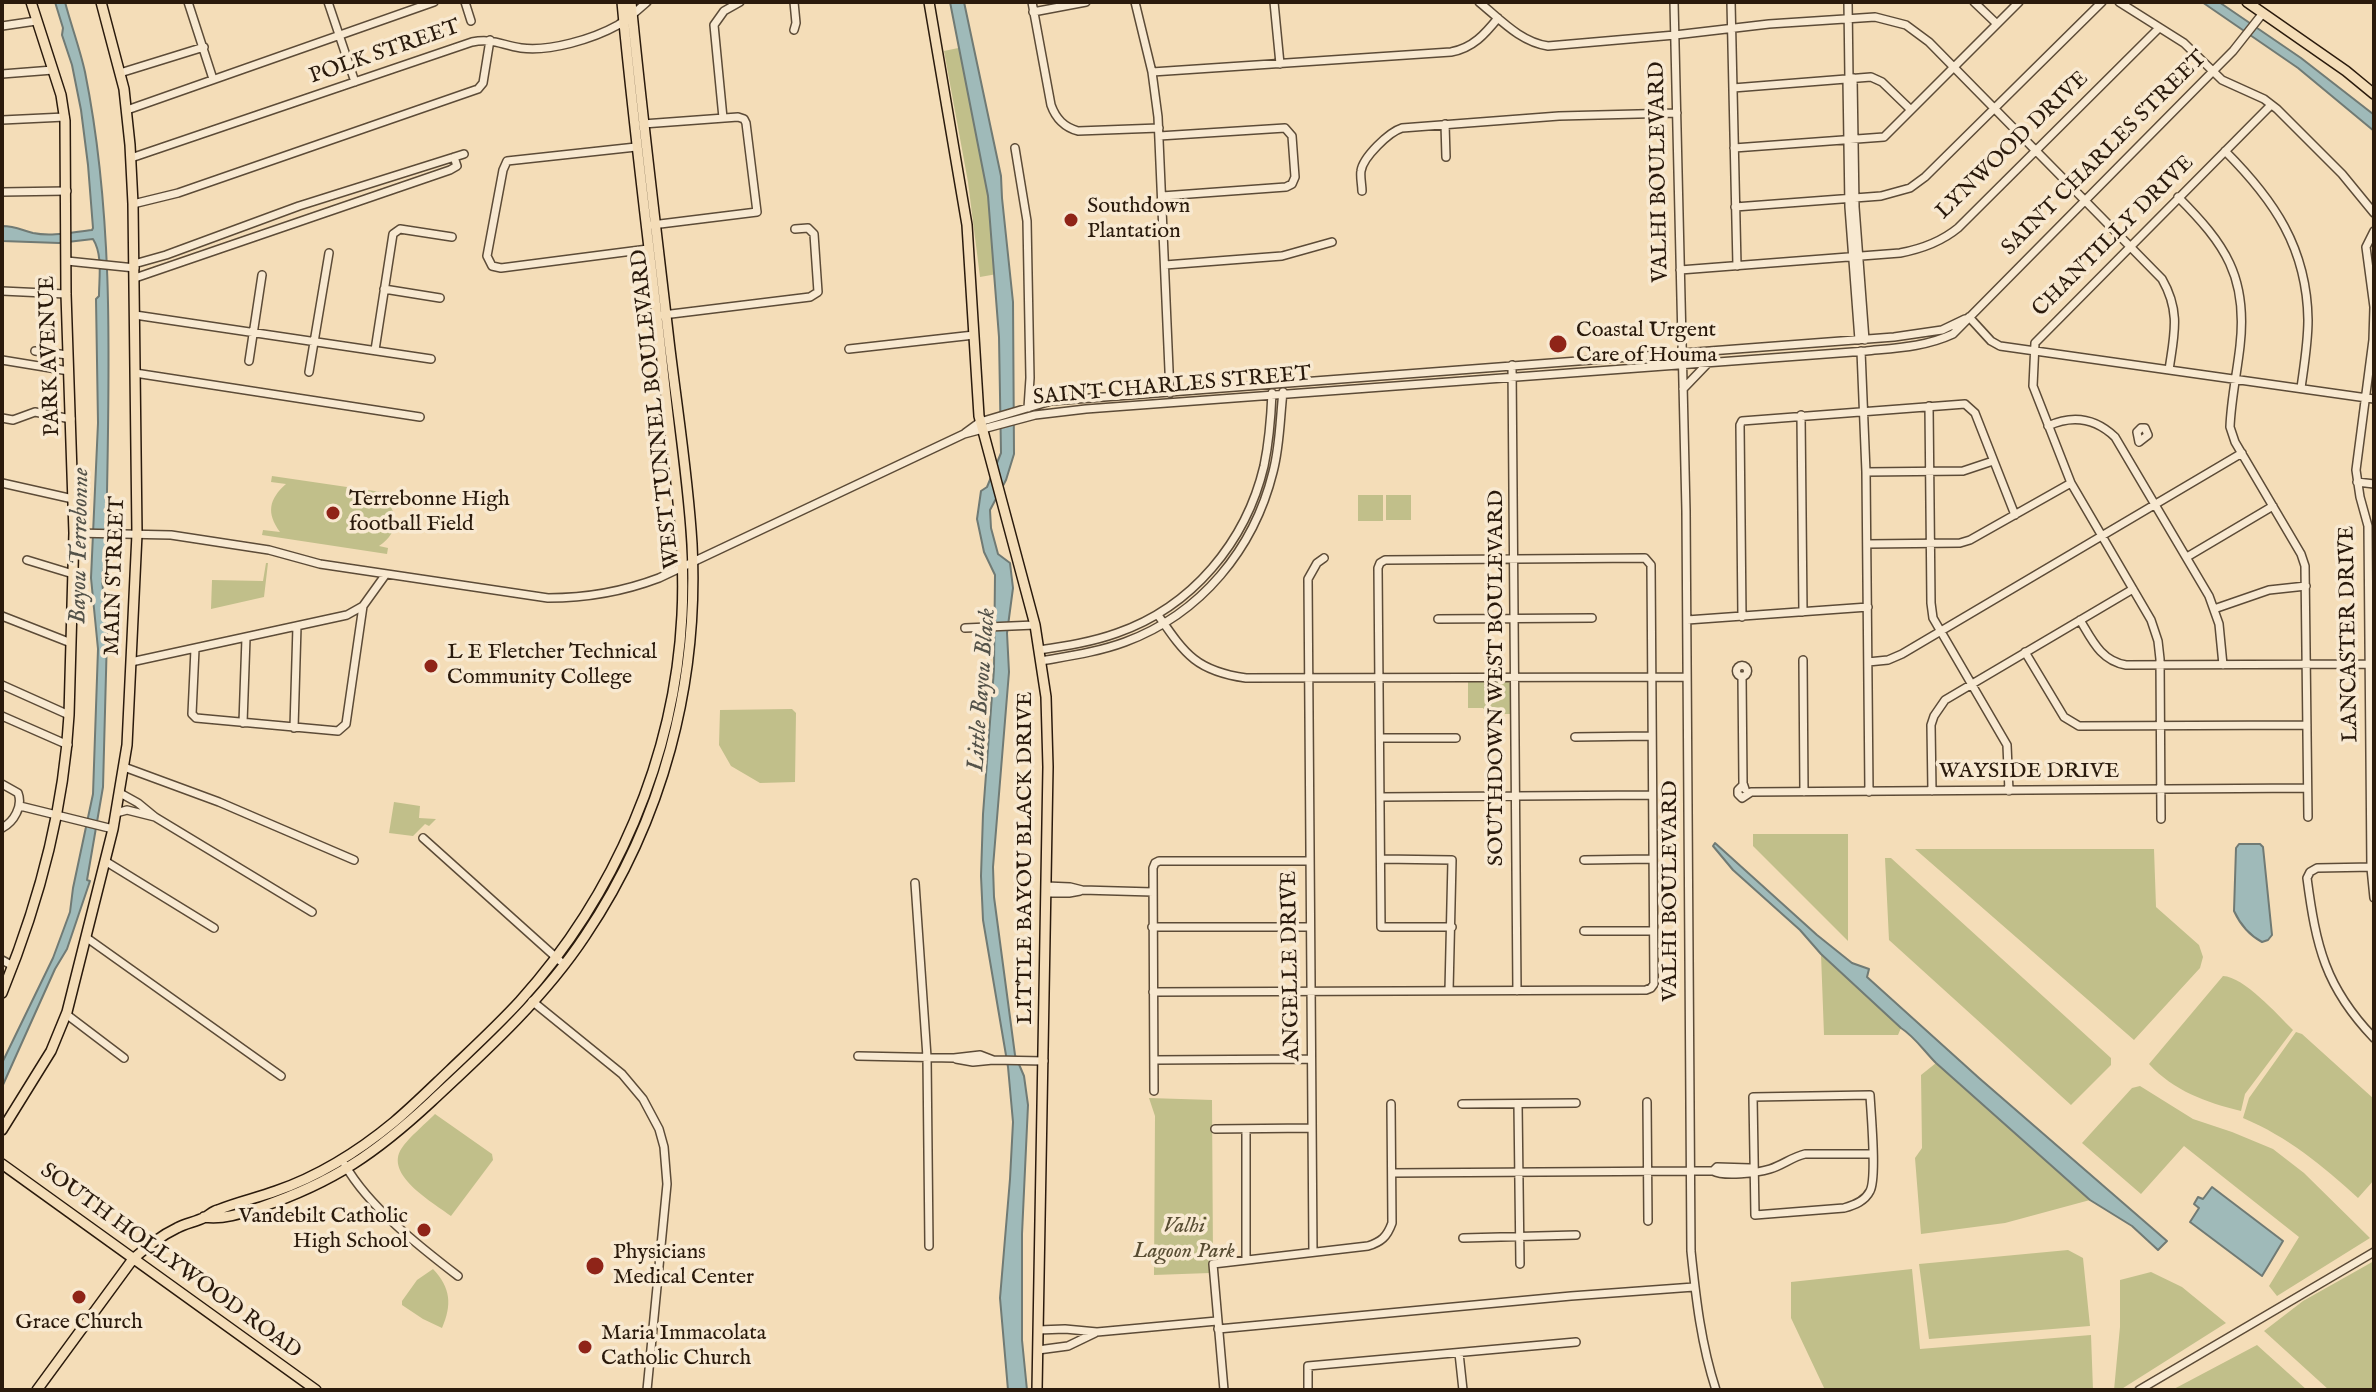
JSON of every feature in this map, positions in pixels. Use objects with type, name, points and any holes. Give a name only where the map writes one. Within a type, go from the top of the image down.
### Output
[{"type":"main road","name":"PARK AVENUE","points":[[2,993],[35,899],[58,816],[69,715],[74,533],[66,294],[65,117],[61,95],[31,2]]},
{"type":"main road","name":"MAIN STREET","points":[[2,1130],[51,1051],[66,1014],[87,938],[105,861],[108,828],[116,813],[124,767],[137,534],[135,270],[127,110],[101,2]]},
{"type":"main road","name":"WEST TUNNEL BOULEVARD","points":[[344,1165],[564,965],[585,937],[615,886],[647,820],[663,778],[686,680],[691,644],[687,566],[680,523],[662,316],[636,147],[622,2]]},
{"type":"main road","name":"WEST TUNNEL BOULEVARD","points":[[631,2],[643,124],[650,226],[648,249],[662,316]]},
{"type":"main road","name":"LITTLE BAYOU BLACK DRIVE","points":[[929,2],[967,225],[980,426],[1035,625],[1048,729],[1037,1390]]},
{"type":"main road","points":[[2247,2],[2261,16],[2336,63],[2374,94]]},
{"type":"main road","name":"WEST TUNNEL BOULEVARD","points":[[37,1390],[133,1259],[166,1234],[221,1208],[278,1191],[344,1165],[377,1148],[463,1071],[527,1000],[584,918],[633,826],[649,784],[675,683],[687,566]]},
{"type":"main road","points":[[463,1071],[469,1052]]},
{"type":"main road","name":"SOUTH HOLLYWOOD ROAD","points":[[2,1164],[316,1390]]},
{"type":"street","points":[[188,2],[213,79]]},
{"type":"street","points":[[328,2],[355,82]]},
{"type":"street","points":[[397,2],[401,14]]},
{"type":"street","points":[[127,110],[434,2]]},
{"type":"street","points":[[465,2],[471,21]]},
{"type":"street","name":"POLK STREET","points":[[131,158],[472,42],[490,40],[523,48],[547,47],[589,38],[623,21],[647,2]]},
{"type":"street","points":[[723,118],[714,25],[724,11],[740,2]]},
{"type":"street","points":[[794,2],[794,30]]},
{"type":"street","points":[[1032,2],[1051,105],[1066,127],[1078,131],[1159,132],[1285,128],[1291,133],[1295,177],[1290,186],[1162,196]]},
{"type":"street","points":[[1033,12],[1086,2]]},
{"type":"street","points":[[1135,2],[1152,72],[1159,132],[1170,403]]},
{"type":"street","points":[[1274,2],[1280,64]]},
{"type":"street","points":[[1479,2],[1525,38],[1548,46],[1848,18],[1885,18],[1906,25],[1929,42],[2132,245],[2162,279],[2171,296],[2176,318],[2169,370]]},
{"type":"street","name":"VALHI BOULEVARD","points":[[1674,2],[1687,620],[1691,1251],[1697,1318],[1716,1390]]},
{"type":"street","points":[[1731,2],[1737,266]]},
{"type":"street","points":[[1848,2],[1852,198],[1865,410],[1869,792]]},
{"type":"street","points":[[1974,2],[1997,24]]},
{"type":"street","points":[[1734,148],[1884,137],[2019,2]]},
{"type":"street","points":[[1735,207],[1897,193],[1918,183],[2102,2]]},
{"type":"street","points":[[2119,2],[2184,43],[2222,80],[2264,99],[2332,163],[2374,213]]},
{"type":"street","name":"SAINT CHARLES STREET","points":[[980,426],[1015,416],[1070,410],[1862,351],[1937,342],[1953,334],[2213,70],[2261,16]]},
{"type":"street","points":[[1152,72],[1458,51],[1481,38],[1498,18]]},
{"type":"street","points":[[2,26],[36,21]]},
{"type":"street","name":"LYNWOOD DRIVE","points":[[1680,270],[1916,250],[1944,238],[1954,232],[2159,28]]},
{"type":"street","points":[[133,204],[178,193],[478,89],[483,83],[490,40]]},
{"type":"street","points":[[120,73],[204,47]]},
{"type":"street","points":[[2,74],[53,70]]},
{"type":"street","points":[[1733,88],[1871,77],[1882,82],[1911,110]]},
{"type":"street","name":"CHANTILLY DRIVE","points":[[2161,819],[2160,666],[2155,629],[2071,483],[2033,386],[2033,350],[2035,343],[2271,105]]},
{"type":"street","points":[[1362,191],[1364,162],[1389,133],[1402,128],[1559,116],[1677,113]]},
{"type":"street","points":[[2,120],[65,117]]},
{"type":"street","points":[[643,124],[744,119],[757,212],[650,226]]},
{"type":"street","points":[[1445,124],[1446,157]]},
{"type":"street","points":[[636,147],[507,161],[487,256],[492,266],[501,268],[648,249]]},
{"type":"street","points":[[1015,148],[1027,221],[1028,408]]},
{"type":"street","points":[[2225,151],[2272,203],[2297,253],[2304,279],[2308,322],[2301,388]]},
{"type":"street","points":[[135,270],[166,255],[299,206],[464,154]]},
{"type":"street","points":[[67,261],[135,270],[169,266],[450,170],[457,166],[454,157]]},
{"type":"street","points":[[2,192],[67,191]]},
{"type":"street","points":[[2178,197],[2220,244],[2238,284],[2242,314],[2230,427],[2305,566],[2308,817]]},
{"type":"street","points":[[662,316],[810,297],[818,292],[814,234],[808,228],[795,229]]},
{"type":"street","points":[[375,350],[394,231],[400,229],[452,237]]},
{"type":"street","name":"LANCASTER DRIVE","points":[[2374,231],[2366,247],[2373,293],[2374,329],[2370,398],[2356,470],[2368,526],[2374,898]]},
{"type":"street","points":[[1165,265],[1282,256],[1332,242]]},
{"type":"street","points":[[309,372],[329,253]]},
{"type":"street","points":[[166,255],[169,266]]},
{"type":"street","points":[[249,361],[262,275]]},
{"type":"street","points":[[384,289],[440,298]]},
{"type":"street","points":[[2,291],[66,294]]},
{"type":"street","points":[[135,315],[431,359]]},
{"type":"street","points":[[1969,317],[1991,341],[2000,346],[2370,398]]},
{"type":"street","name":"SAINT CHARLES STREET","points":[[1015,416],[1051,401],[1919,334],[1942,330],[1969,317]]},
{"type":"street","points":[[1918,346],[1919,334]]},
{"type":"street","points":[[848,351],[974,335]]},
{"type":"street","points":[[35,351],[68,355]]},
{"type":"street","points":[[2,360],[69,371]]},
{"type":"street","points":[[1683,389],[1709,362]]},
{"type":"street","name":"SOUTHDOWN WEST BOULEVARD","points":[[1512,365],[1517,991]]},
{"type":"street","points":[[135,373],[420,417]]},
{"type":"street","points":[[1040,656],[1108,647],[1136,637],[1164,623],[1194,602],[1217,579],[1250,532],[1266,498],[1274,470],[1284,382]]},
{"type":"street","points":[[1040,656],[1099,639],[1158,615],[1209,573],[1242,527],[1256,494],[1264,466],[1273,383]]},
{"type":"street","points":[[1742,617],[1742,421],[1961,403],[1970,406],[2015,515]]},
{"type":"street","points":[[1929,406],[1933,618],[2007,745],[2009,791]]},
{"type":"street","points":[[2,418],[13,420],[35,412],[71,419]]},
{"type":"street","points":[[1801,415],[1803,612]]},
{"type":"street","points":[[2048,426],[2071,418],[2087,421],[2107,430],[2124,451],[2214,609],[2222,639],[2223,665]]},
{"type":"street","points":[[74,533],[171,535],[269,550],[320,564],[548,598],[577,598],[619,591],[687,566],[980,426]]},
{"type":"street","points":[[2124,451],[2139,442]]},
{"type":"street","points":[[1868,662],[1888,660],[1940,631],[2242,453]]},
{"type":"street","points":[[1866,472],[1963,471],[1993,461]]},
{"type":"street","points":[[2357,482],[2374,484]]},
{"type":"street","points":[[2,483],[73,499]]},
{"type":"street","points":[[1867,544],[1960,543],[2071,483]]},
{"type":"street","points":[[2187,557],[2273,506]]},
{"type":"street","name":"ANGELLE DRIVE","points":[[1313,1252],[1308,579],[1317,563],[1324,558]]},
{"type":"street","points":[[1153,992],[1651,988],[1654,984],[1651,565],[1645,558],[1385,560],[1380,563],[1381,927],[1452,927]]},
{"type":"street","points":[[27,560],[73,574]]},
{"type":"street","points":[[131,662],[357,612],[386,574]]},
{"type":"street","points":[[2214,609],[2269,590],[2306,586]]},
{"type":"street","points":[[1932,791],[1931,729],[1934,716],[1945,700],[2133,589]]},
{"type":"street","points":[[195,649],[192,714],[196,718],[334,732],[344,727],[363,606]]},
{"type":"street","points":[[1687,620],[1868,607]]},
{"type":"street","points":[[1158,615],[1188,655],[1216,672],[1246,678],[1687,677]]},
{"type":"street","points":[[2,616],[71,643]]},
{"type":"street","points":[[1438,619],[1592,618]]},
{"type":"street","points":[[2080,620],[2094,644],[2110,660],[2126,665],[2372,664]]},
{"type":"street","points":[[965,628],[1035,625]]},
{"type":"street","points":[[294,728],[297,626]]},
{"type":"street","points":[[243,723],[246,638]]},
{"type":"street","points":[[2025,652],[2061,712],[2073,724],[2084,727],[2307,725]]},
{"type":"street","points":[[1803,660],[1804,792]]},
{"type":"street","name":"WAYSIDE DRIVE","points":[[1742,676],[1743,785],[1738,790],[1739,797],[1744,798],[1751,792],[2307,788]]},
{"type":"street","points":[[2,685],[69,715]]},
{"type":"street","points":[[2,716],[68,745]]},
{"type":"street","points":[[1575,737],[1651,736]]},
{"type":"street","points":[[1380,738],[1456,738]]},
{"type":"street","points":[[124,767],[219,802],[354,860]]},
{"type":"street","points":[[2,784],[18,793],[20,806],[8,825],[2,828]]},
{"type":"street","points":[[120,793],[312,912]]},
{"type":"street","points":[[1380,797],[1652,795]]},
{"type":"street","points":[[20,806],[108,828]]},
{"type":"street","points":[[116,813],[127,810],[155,817]]},
{"type":"street","points":[[423,838],[564,965]]},
{"type":"street","points":[[1381,859],[1452,860],[1449,991]]},
{"type":"street","points":[[1584,860],[1652,859]]},
{"type":"street","points":[[105,861],[214,928]]},
{"type":"street","points":[[1154,1091],[1152,927],[1155,863],[1309,861]]},
{"type":"street","points":[[2373,868],[2317,868],[2307,878],[2320,955],[2338,994],[2374,1038]]},
{"type":"street","points":[[915,883],[927,1057],[929,1246]]},
{"type":"street","points":[[1046,890],[1070,887],[1153,892]]},
{"type":"street","points":[[1152,927],[1310,927]]},
{"type":"street","points":[[1584,931],[1653,931]]},
{"type":"street","points":[[87,938],[281,1076]]},
{"type":"street","points":[[2,960],[8,969]]},
{"type":"street","points":[[527,1000],[622,1074],[643,1099],[659,1129],[667,1184],[647,1390]]},
{"type":"street","points":[[66,1014],[124,1058]]},
{"type":"street","points":[[858,1056],[954,1058],[980,1055],[1003,1061],[1044,1061]]},
{"type":"street","points":[[1154,1060],[1311,1059]]},
{"type":"street","points":[[1870,1095],[1872,1154],[1873,1184],[1864,1199],[1855,1205],[1755,1215],[1753,1097],[1870,1095]]},
{"type":"street","points":[[1647,1102],[1648,1221]]},
{"type":"street","points":[[1462,1104],[1576,1103]]},
{"type":"street","points":[[1224,1390],[1213,1264],[1379,1243],[1388,1234],[1392,1223],[1391,1104]]},
{"type":"street","points":[[1518,1104],[1520,1264]]},
{"type":"street","points":[[1215,1129],[1312,1128]]},
{"type":"street","points":[[1246,1129],[1246,1259]]},
{"type":"street","points":[[1392,1173],[1713,1171],[1717,1167],[1750,1168],[1754,1171],[1770,1169],[1805,1154],[1872,1154]]},
{"type":"street","points":[[344,1165],[363,1192],[429,1254],[458,1276]]},
{"type":"street","points":[[1463,1238],[1576,1235]]},
{"type":"street","points":[[2139,1390],[2374,1252]]},
{"type":"street","points":[[1038,1330],[1097,1332],[1218,1325],[1694,1287]]},
{"type":"street","points":[[1038,1350],[1068,1346],[1097,1332]]},
{"type":"street","points":[[1308,1390],[1308,1366],[1576,1342]]},
{"type":"street","points":[[1459,1353],[1463,1390]]},
{"type":"green space","points":[[963,47],[988,180],[997,274],[980,277],[968,182],[944,51]]},
{"type":"green space","points":[[272,476],[381,492],[395,521],[391,534],[379,546],[388,548],[387,554],[262,535],[263,530],[280,532],[271,506],[286,484],[271,482]]},
{"type":"green space","points":[[1358,495],[1383,495],[1383,521],[1358,521]]},
{"type":"green space","points":[[1386,495],[1411,495],[1411,520],[1386,520]]},
{"type":"green space","points":[[266,563],[264,597],[211,609],[212,580],[263,581]]},
{"type":"green space","points":[[1468,682],[1511,683],[1512,714],[1488,714],[1483,708],[1468,708]]},
{"type":"green space","points":[[792,709],[796,713],[795,782],[760,783],[731,766],[719,745],[720,710]]},
{"type":"green space","points":[[394,802],[420,806],[419,818],[436,819],[429,826],[425,824],[413,836],[389,833]]},
{"type":"green space","points":[[1753,834],[1848,834],[1848,941],[1753,846]]},
{"type":"green space","points":[[1915,849],[2154,849],[2156,907],[2199,945],[2203,957],[2200,968],[2134,1040]]},
{"type":"green space","points":[[1885,858],[1891,858],[2111,1058],[2111,1065],[2071,1105],[1889,940]]},
{"type":"green space","points":[[1821,954],[1901,1028],[1898,1035],[1824,1035]]},
{"type":"green space","points":[[2223,976],[2250,989],[2293,1030],[2245,1094],[2241,1111],[2191,1094],[2149,1064]]},
{"type":"green space","points":[[2296,1032],[2374,1099],[2374,1180],[2358,1198],[2304,1153],[2243,1118],[2249,1098]]},
{"type":"green space","points":[[1936,1063],[2090,1200],[2005,1223],[1921,1234],[1915,1158],[1922,1148],[1921,1075]]},
{"type":"green space","points":[[2140,1086],[2193,1119],[2273,1149],[2304,1173],[2370,1238],[2277,1296],[2269,1286],[2299,1237],[2184,1146],[2141,1194],[2082,1143],[2132,1088]]},
{"type":"green space","name":"Valhi Lagoon Park","points":[[1149,1098],[1212,1100],[1213,1260],[1210,1273],[1154,1275],[1155,1116]]},
{"type":"green space","points":[[435,1114],[492,1154],[493,1160],[451,1216],[406,1180],[398,1161],[403,1147]]},
{"type":"green space","points":[[2068,1250],[2083,1258],[2090,1326],[1929,1339],[1919,1264]]},
{"type":"green space","points":[[2374,1261],[2374,1390],[2329,1390],[2264,1331],[2303,1301]]},
{"type":"green space","points":[[433,1269],[448,1297],[442,1328],[402,1305],[417,1280]]},
{"type":"green space","points":[[1912,1269],[1920,1349],[2091,1335],[2093,1390],[1825,1390],[1791,1318],[1791,1282]]},
{"type":"green space","points":[[2151,1272],[2182,1287],[2226,1323],[2120,1390],[2114,1390],[2120,1327],[2120,1280]]},
{"type":"green space","points":[[2257,1345],[2307,1390],[2172,1390]]},
{"type":"water","points":[[55,2],[65,2],[85,72],[102,192],[106,252],[109,373],[106,554],[102,579],[107,636],[103,787],[87,880],[90,881],[67,949],[2,1087],[2,1063],[53,958],[70,912],[93,794],[98,649],[91,578],[98,423],[98,252],[93,239],[59,243],[2,241],[2,226],[48,234],[93,228],[81,110]]},
{"type":"water","points":[[950,2],[964,2],[1001,176],[1013,302],[1014,454],[1006,480],[990,510],[998,554],[1010,563],[1013,588],[1007,633],[1009,672],[993,867],[994,897],[1015,1055],[1024,1076],[1028,1105],[1022,1234],[1022,1340],[1027,1390],[1008,1390],[1000,1298],[1013,1122],[1008,1067],[983,920],[981,876],[994,669],[995,575],[984,552],[977,519],[981,491],[987,487],[1001,453],[999,337],[988,196]]},
{"type":"water","points":[[2202,2],[2219,2],[2301,58],[2373,114],[2374,131],[2298,68]]},
{"type":"water","points":[[1715,843],[1817,935],[1852,963],[1869,969],[1867,977],[2167,1241],[2158,1250],[2132,1226],[2090,1200],[1936,1063],[1821,954],[1800,930],[1733,870],[1713,846]]},
{"type":"water","points":[[2239,844],[2260,844],[2263,847],[2272,935],[2262,942],[2245,929],[2234,911],[2236,848]]},
{"type":"water","points":[[2212,1187],[2283,1241],[2262,1276],[2190,1222],[2199,1208],[2194,1204],[2198,1197],[2203,1199]]},
{"type":"place","name":"Southdown Plantation","points":[[1071,220]]},
{"type":"place","name":"Coastal Urgent Care of Houma","points":[[1558,344]]},
{"type":"place","name":"Terrebonne High football Field","points":[[333,513]]},
{"type":"place","name":"L E Fletcher Technical Community College","points":[[431,666]]},
{"type":"place","name":"Vandebilt Catholic High School","points":[[424,1230]]},
{"type":"place","name":"Physicians Medical Center","points":[[595,1266]]},
{"type":"place","name":"Grace Church","points":[[79,1297]]},
{"type":"place","name":"Maria Immacolata Catholic Church","points":[[585,1347]]},
{"type":"water label","name":"Bayou Terrebonne","points":[[81,546]]},
{"type":"water label","name":"Little Bayou Black","points":[[983,690]]}]
